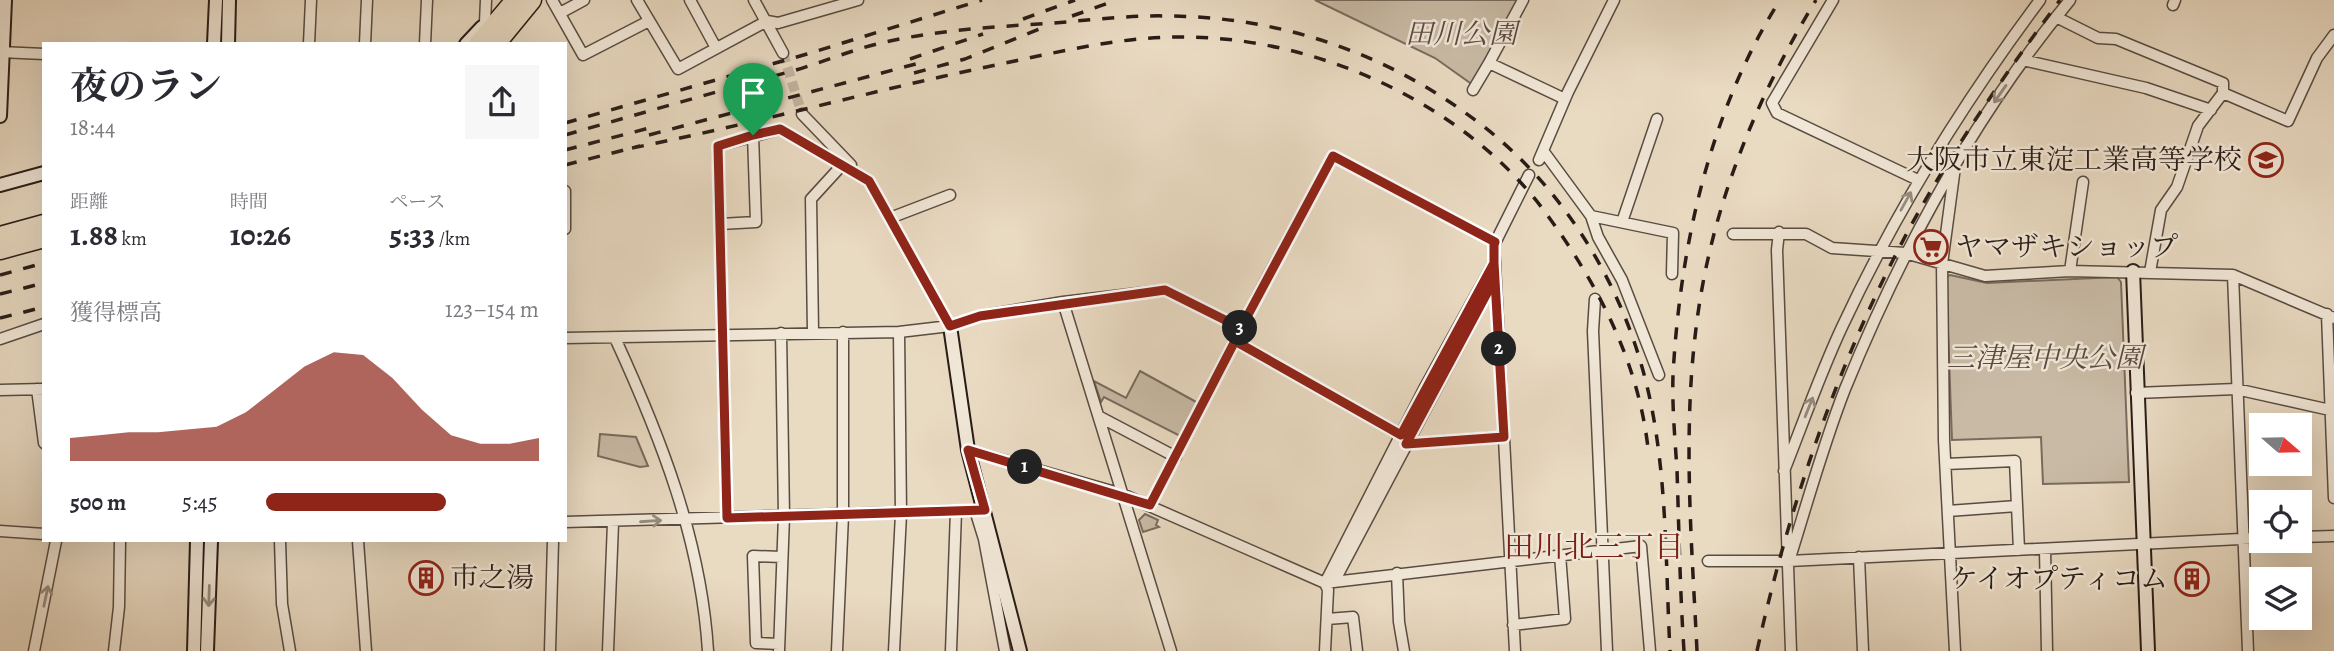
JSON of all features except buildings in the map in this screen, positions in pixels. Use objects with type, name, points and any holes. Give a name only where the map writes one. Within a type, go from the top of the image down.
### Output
[{"type":"highway","points":[[480,42],[514,0]]},
{"type":"highway","points":[[498,42],[532,0]]},
{"type":"highway","points":[[1,245],[42,225]]},
{"type":"highway","points":[[1,245],[42,241]]},
{"type":"street","points":[[0,116],[5,0]]},
{"type":"street","points":[[214,42],[216,0]]},
{"type":"street","points":[[228,42],[229,0]]},
{"type":"street","points":[[309,42],[311,0]]},
{"type":"street","points":[[365,42],[367,0]]},
{"type":"street","points":[[425,42],[427,0]]},
{"type":"street","points":[[485,23],[486,0]]},
{"type":"street","points":[[468,42],[504,0]]},
{"type":"street","points":[[552,0],[583,55],[649,21]]},
{"type":"street","points":[[560,13],[584,0]]},
{"type":"street","points":[[637,0],[678,69],[767,21],[778,23],[858,0]]},
{"type":"street","points":[[690,0],[716,48]]},
{"type":"street","points":[[754,0],[783,52]]},
{"type":"street","points":[[813,0],[819,10]]},
{"type":"street","points":[[1473,90],[1523,0]]},
{"type":"street","points":[[1614,0],[1565,99],[1542,156],[1591,216],[1598,237],[1622,280],[1659,375]]},
{"type":"street","points":[[1833,0],[1772,103],[1777,113],[1918,180]]},
{"type":"street","points":[[1784,471],[1841,330],[1878,253],[1918,180],[2000,54],[2040,0]]},
{"type":"street","points":[[1789,561],[1844,392],[1905,253],[1956,160],[2023,61],[2070,0]]},
{"type":"street","points":[[2056,17],[2098,38],[2116,39],[2223,83],[2223,93],[2198,126],[2178,187],[2161,210],[2150,272]]},
{"type":"street","points":[[2223,93],[2288,121],[2317,58],[2334,34]]},
{"type":"street","points":[[2,52],[42,54]]},
{"type":"street","points":[[2023,61],[2146,88],[2210,110]]},
{"type":"street","points":[[1489,63],[1565,99]]},
{"type":"street","points":[[802,114],[856,171],[869,181],[950,326],[968,450],[1005,651]]},
{"type":"street","points":[[1622,222],[1657,119]]},
{"type":"street","points":[[727,518],[718,146],[780,129],[856,171]]},
{"type":"street","points":[[720,224],[756,222],[753,135]]},
{"type":"street","points":[[1150,505],[1333,156],[1495,242]]},
{"type":"street","points":[[1955,651],[1945,464],[1942,264],[1956,160]]},
{"type":"street","points":[[813,332],[811,199],[843,164]]},
{"type":"street","points":[[0,185],[42,174]]},
{"type":"street","points":[[1515,651],[1494,263],[1495,242],[1530,175]]},
{"type":"street","points":[[2070,271],[2083,182]]},
{"type":"street","points":[[890,218],[950,195]]},
{"type":"street","points":[[1591,216],[1673,233],[1672,274]]},
{"type":"street","points":[[0,228],[42,217]]},
{"type":"street","points":[[1779,232],[1777,250],[1791,651]]},
{"type":"street","points":[[1733,234],[1806,234],[1832,248],[1905,253],[1985,276],[2070,271],[2233,275],[2330,316],[2334,498]]},
{"type":"street","points":[[1325,651],[1330,582],[1494,263]]},
{"type":"street","points":[[2133,271],[2148,651]]},
{"type":"street","points":[[2233,275],[2248,651]]},
{"type":"street","points":[[1404,440],[1494,280]]},
{"type":"street","points":[[567,338],[899,332],[950,326],[980,316],[1063,302],[1165,290],[1241,328]]},
{"type":"street","points":[[1595,299],[1593,331],[1607,651]]},
{"type":"street","points":[[1063,302],[1171,651]]},
{"type":"street","points":[[0,339],[42,325]]},
{"type":"street","points":[[837,651],[843,516],[843,332]]},
{"type":"street","points":[[894,651],[901,514],[899,332]]},
{"type":"street","points":[[780,333],[784,516],[779,648],[756,643],[753,556],[782,557]]},
{"type":"street","points":[[615,338],[687,518],[705,603],[708,651]]},
{"type":"street","points":[[1235,341],[1404,440],[1504,437]]},
{"type":"street","points":[[0,390],[40,389],[42,416]]},
{"type":"street","points":[[2136,393],[2236,389],[2330,410]]},
{"type":"street","points":[[1100,417],[1176,457]]},
{"type":"street","points":[[968,450],[1122,494],[1330,582],[1641,547],[1650,651]]},
{"type":"street","points":[[1945,464],[2015,461],[2019,550]]},
{"type":"street","points":[[1948,511],[2017,506]]},
{"type":"street","points":[[567,522],[613,523],[687,518],[843,516],[980,510]]},
{"type":"street","points":[[980,510],[1020,651]]},
{"type":"street","points":[[951,651],[956,511]]},
{"type":"street","points":[[608,651],[613,523]]},
{"type":"street","points":[[0,531],[42,534]]},
{"type":"street","points":[[2312,537],[2334,536]]},
{"type":"street","points":[[1708,561],[1789,561],[2143,545],[2153,541],[2249,539]]},
{"type":"street","points":[[34,651],[56,542]]},
{"type":"street","points":[[114,651],[119,607],[120,542]]},
{"type":"street","points":[[194,651],[197,542]]},
{"type":"street","points":[[207,651],[211,542]]},
{"type":"street","points":[[280,542],[282,604],[290,651]]},
{"type":"street","points":[[358,542],[366,651]]},
{"type":"street","points":[[550,651],[553,542]]},
{"type":"street","points":[[2045,549],[2046,651]]},
{"type":"street","points":[[1513,625],[1565,619],[1560,555]]},
{"type":"street","points":[[1859,557],[1863,651]]},
{"type":"street","points":[[1397,573],[1399,622],[1404,651]]},
{"type":"street","points":[[1327,619],[1353,617],[1357,651]]},
{"type":"green space","name":"田川公園","points":[[1315,0],[1520,0],[1473,85],[1435,58]]},
{"type":"green space","name":"三津屋中央公園","points":[[1950,275],[1987,283],[2117,277],[2121,282],[2129,482],[2043,484],[2041,437],[1952,440],[1946,277]]},
{"type":"green space","points":[[1140,371],[1198,403],[1180,436],[1104,397],[1101,402],[1094,381],[1126,398]]},
{"type":"green space","points":[[600,434],[636,437],[648,466],[640,467],[598,456]]},
{"type":"green space","points":[[1145,514],[1158,520],[1156,525],[1159,527],[1143,532],[1139,520]]},
{"type":"tunnel","points":[[783,53],[802,114]]},
{"type":"railway","points":[[567,122],[807,54],[982,0]]},
{"type":"railway","points":[[1023,19],[1075,0]]},
{"type":"railway","points":[[1072,16],[1117,0]]},
{"type":"railway","points":[[1684,651],[1673,387],[1683,277],[1691,229],[1717,133],[1756,42],[1780,0]]},
{"type":"railway","points":[[1697,651],[1689,455],[1691,376],[1701,292],[1722,204],[1753,120],[1772,79],[1816,0]]},
{"type":"railway","points":[[1757,651],[1800,489],[1859,332],[1925,201],[1999,84],[2060,0]]},
{"type":"railway","points":[[567,134],[796,70],[877,44],[964,30],[1140,16],[1212,18],[1295,33],[1374,60],[1448,101],[1511,149],[1560,204],[1600,265],[1617,298],[1642,367],[1657,437],[1664,508],[1670,651]]},
{"type":"railway","points":[[914,73],[965,59],[1042,28]]},
{"type":"railway","points":[[910,59],[983,34]]},
{"type":"railway","points":[[632,148],[950,75],[1067,50],[1138,39],[1186,37],[1237,40],[1288,50],[1339,65],[1388,86],[1434,111],[1477,142],[1515,177],[1548,216],[1583,269],[1613,325],[1635,385],[1648,448]]},
{"type":"railway","points":[[649,135],[923,62]]},
{"type":"railway","points":[[567,149],[657,126]]},
{"type":"railway","points":[[567,164],[640,146]]},
{"type":"railway","points":[[0,275],[42,264]]},
{"type":"railway","points":[[0,294],[42,284]]},
{"type":"railway","points":[[0,318],[42,308]]},
{"type":"place","name":"大阪市立東淀工業高等学校","points":[[2266,160]]},
{"type":"place","name":"ヤマザキショップ","points":[[1931,247]]},
{"type":"place","name":"市之湯","points":[[426,578]]},
{"type":"place","name":"ケイオプティコム","points":[[2192,579]]},
{"type":"district","name":"田川北三丁目","points":[[1594,547]]},
{"type":"route","points":[[753,135],[718,146],[727,518],[985,510],[968,450],[1122,494],[1150,505],[1235,341],[1401,435],[1494,263],[1504,437],[1406,444],[1494,280],[1494,263],[1494,245],[1495,242],[1333,156],[1241,328],[1165,290],[1063,302],[980,316],[950,326],[869,181],[780,129],[753,135]]}]
